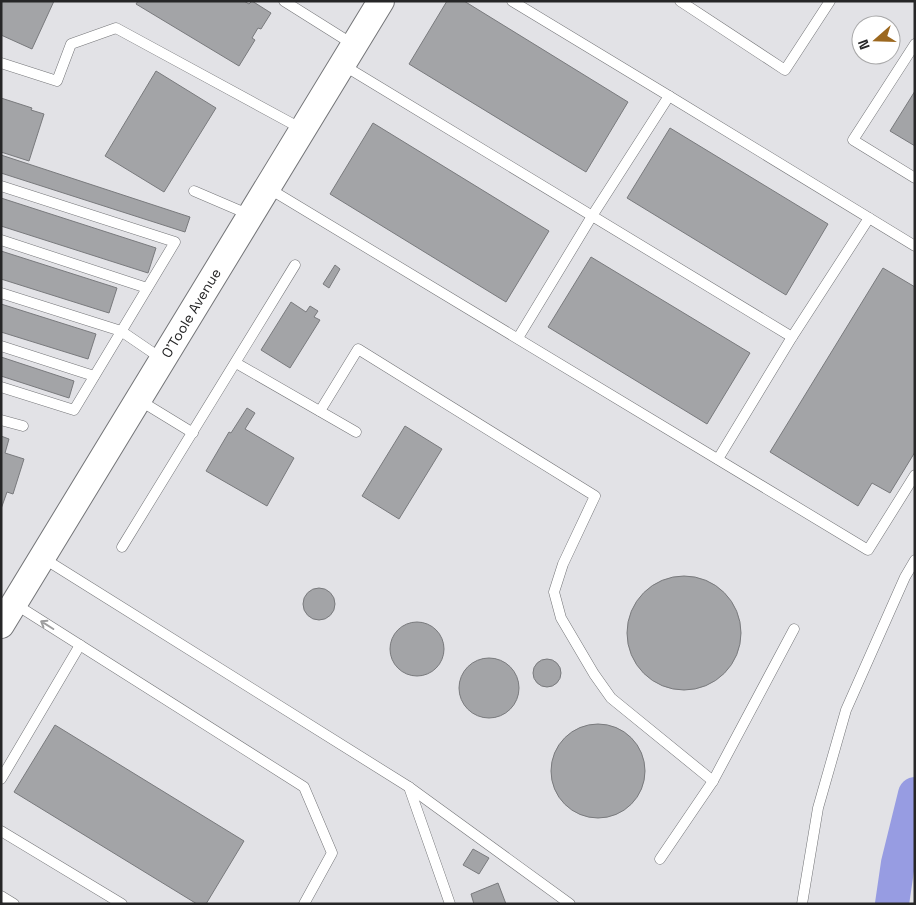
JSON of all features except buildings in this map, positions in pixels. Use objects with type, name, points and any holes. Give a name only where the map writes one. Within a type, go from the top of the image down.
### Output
[{"type":"street","name":"O’Toole Avenue","points":[[1,626],[381,1]]},
{"type":"lane","points":[[284,1],[349,55],[592,216],[792,337]]},
{"type":"lane","points":[[512,1],[915,246]]},
{"type":"lane","points":[[680,1],[785,70],[830,1]]},
{"type":"lane","points":[[1,63],[57,81],[71,44],[116,28],[303,130]]},
{"type":"lane","points":[[915,44],[853,140],[915,178]]},
{"type":"lane","points":[[518,338],[592,216],[669,96]]},
{"type":"lane","points":[[1,186],[175,242],[74,410],[1,386]]},
{"type":"lane","points":[[268,187],[868,550],[915,475]]},
{"type":"lane","points":[[194,191],[251,216]]},
{"type":"lane","points":[[718,459],[792,337],[869,218]]},
{"type":"lane","points":[[1,240],[147,288]]},
{"type":"lane","points":[[122,548],[295,265]]},
{"type":"lane","points":[[1,293],[121,331],[163,359]]},
{"type":"lane","points":[[1,346],[94,376]]},
{"type":"lane","points":[[320,411],[358,349],[595,496],[563,564],[554,592],[561,618],[594,674],[611,698],[713,781]]},
{"type":"lane","points":[[236,363],[356,432]]},
{"type":"lane","points":[[138,400],[193,433]]},
{"type":"lane","points":[[1,420],[23,426]]},
{"type":"lane","points":[[43,558],[409,787],[570,904]]},
{"type":"lane","points":[[802,904],[818,808],[846,710],[897,594],[915,560]]},
{"type":"lane","points":[[15,604],[304,787],[332,854],[304,904]]},
{"type":"lane","points":[[660,859],[713,781],[794,629]]},
{"type":"lane","points":[[1,779],[80,645]]},
{"type":"lane","points":[[409,787],[450,904]]},
{"type":"lane","points":[[1,830],[122,904]]},
{"type":"lane","points":[[1,896],[14,904]]},
{"type":"waterway","points":[[892,904],[898,863],[915,794]]}]
